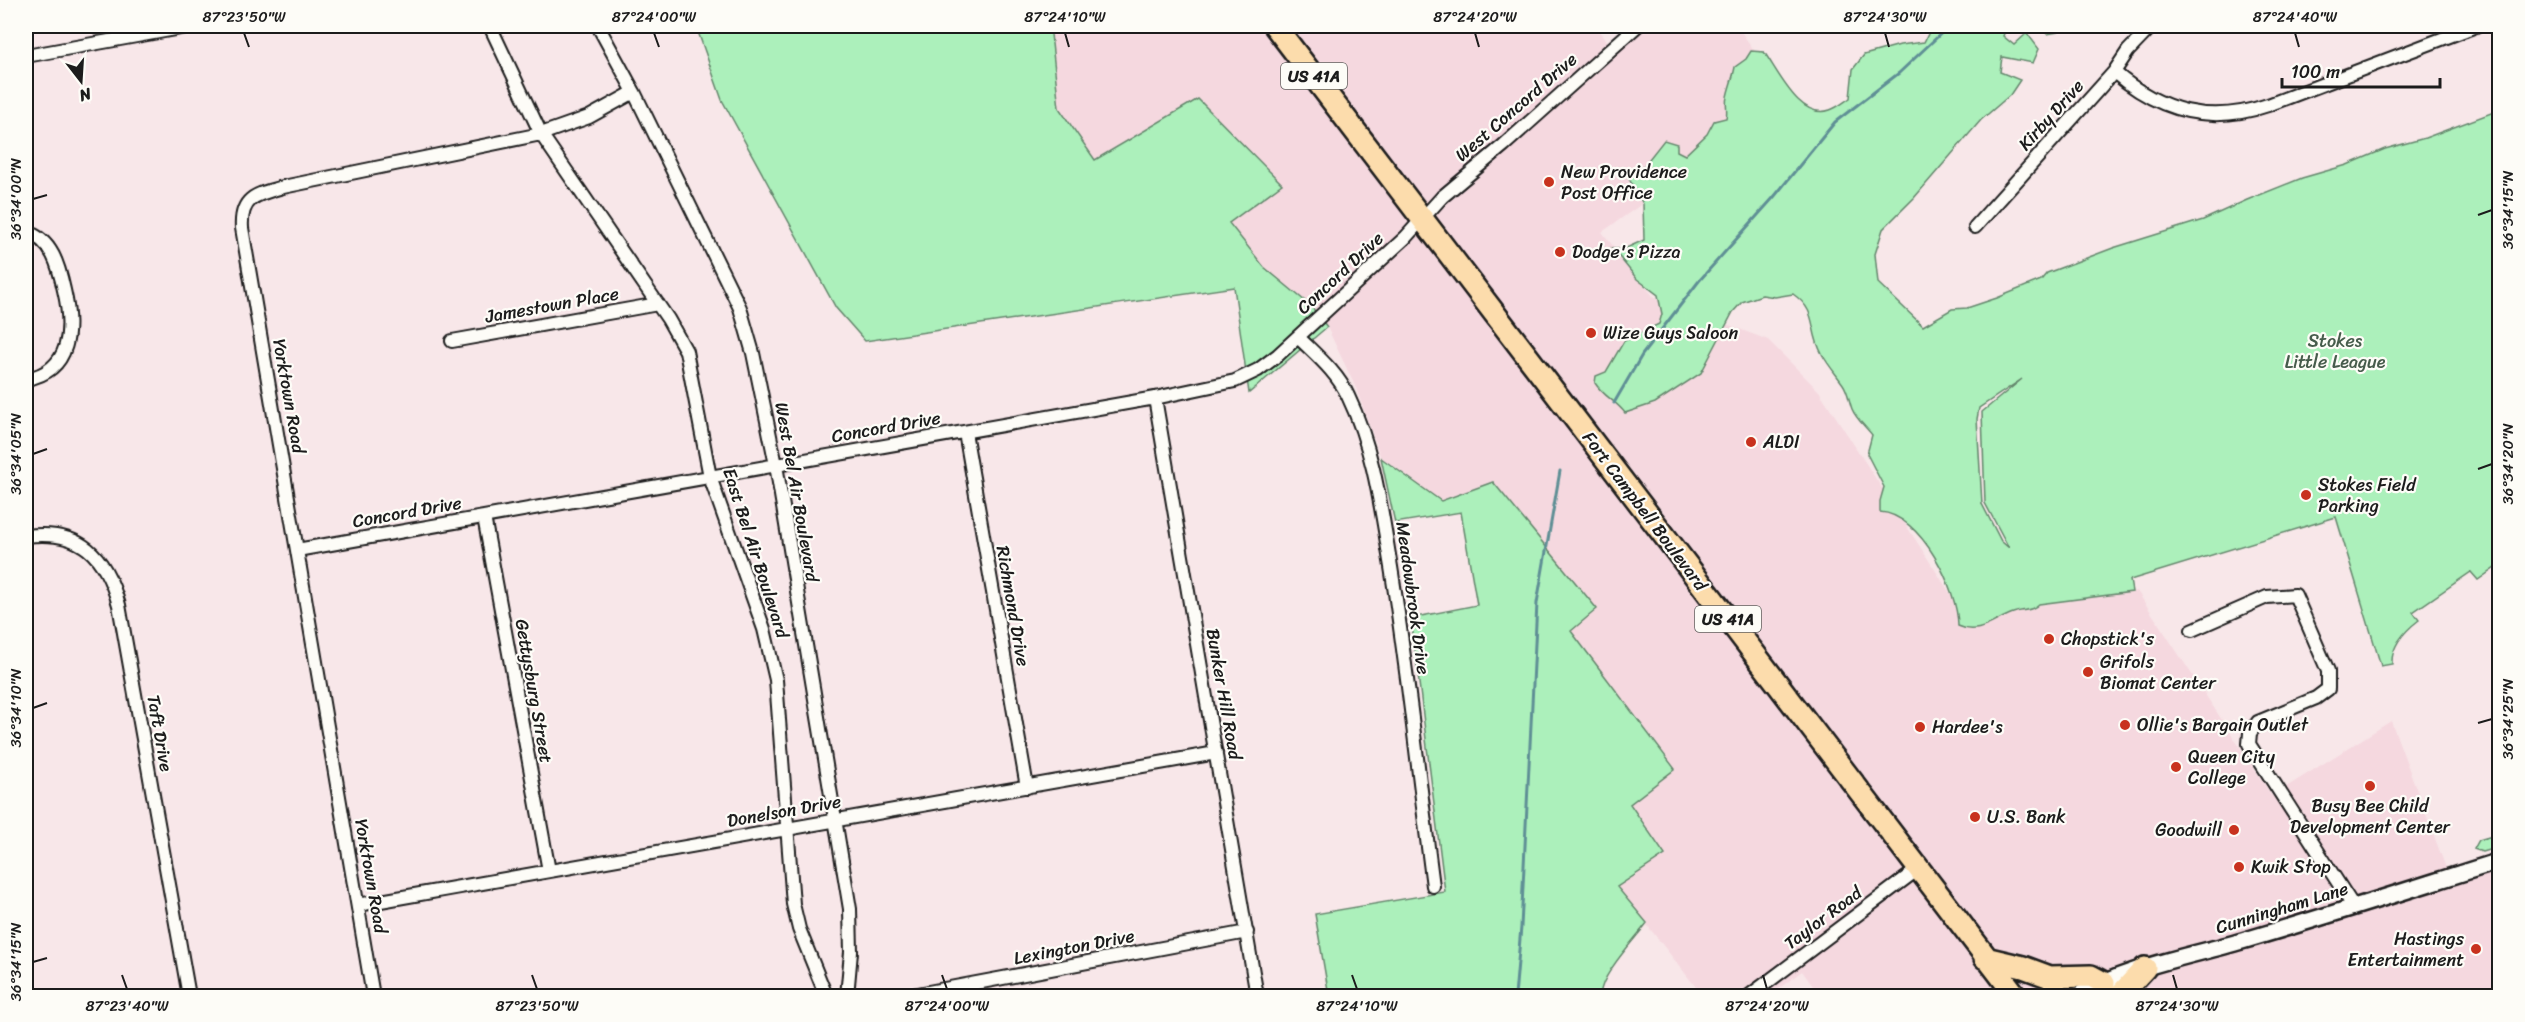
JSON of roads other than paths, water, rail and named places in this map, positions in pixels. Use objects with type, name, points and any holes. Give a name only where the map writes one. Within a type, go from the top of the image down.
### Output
[{"type":"highway","name":"Fort Campbell Boulevard","points":[[1275,26],[2016,996]]},
{"type":"highway","points":[[1985,957],[2050,977],[2091,976],[2111,990],[2145,968]]},
{"type":"street","points":[[26,56],[192,26]]},
{"type":"street","name":"East Bel Air Boulevard","points":[[490,26],[541,134],[658,304],[686,351],[711,477],[764,629],[776,680],[796,918],[825,993],[829,996]]},
{"type":"street","name":"West Bel Air Boulevard","points":[[598,26],[634,93],[740,308],[753,353],[776,465],[850,909],[851,952],[847,996]]},
{"type":"street","name":"West Concord Drive","points":[[1422,219],[1442,197],[1637,26]]},
{"type":"street","name":"Kirby Drive","points":[[1975,227],[2114,72],[2128,51],[2152,26]]},
{"type":"street","points":[[2114,72],[2135,90],[2168,106],[2207,115],[2239,113],[2268,105],[2476,26]]},
{"type":"street","name":"Yorktown Road","points":[[373,996],[242,228],[243,210],[254,196],[283,187],[541,134],[589,117],[634,93]]},
{"type":"street","name":"Concord Drive","points":[[297,550],[1155,398],[1235,381],[1258,370],[1298,337],[1405,238],[1422,219]]},
{"type":"street","points":[[26,232],[41,240],[56,260],[67,302],[69,332],[67,344],[59,359],[45,373],[26,380]]},
{"type":"street","name":"Jamestown Place","points":[[452,341],[658,304]]},
{"type":"street","name":"Meadowbrook Drive","points":[[1298,337],[1330,368],[1347,393],[1363,431],[1373,469],[1383,512],[1399,621],[1432,886]]},
{"type":"street","name":"Bunker Hill Road","points":[[1155,398],[1257,996]]},
{"type":"street","name":"Richmond Drive","points":[[965,432],[1027,787]]},
{"type":"street","name":"Gettysburg Street","points":[[484,517],[549,871]]},
{"type":"street","name":"Taft Drive","points":[[26,536],[58,535],[80,543],[96,556],[112,582],[119,606],[189,996]]},
{"type":"street","points":[[2192,630],[2267,597],[2295,596],[2328,671],[2328,689],[2316,698],[2258,722],[2250,734],[2249,744],[2353,906]]},
{"type":"street","name":"Donelson Drive","points":[[358,905],[1216,753]]},
{"type":"street","name":"Cunningham Lane","points":[[2145,968],[2254,938],[2499,861]]},
{"type":"street","name":"Taylor Road","points":[[1749,996],[1918,869]]},
{"type":"street","name":"Lexington Drive","points":[[907,996],[1247,932]]},
{"type":"street","points":[[2077,996],[2111,990]]},
{"type":"waterway","points":[[1614,403],[1642,355],[1699,281],[1774,197],[1835,122],[1899,73],[1949,26]]},
{"type":"waterway","points":[[1515,996],[1521,927],[1537,603],[1560,471]]},
{"type":"place","name":"New Providence Post Office","points":[[1549,182]]},
{"type":"place","name":"Dodge's Pizza","points":[[1560,252]]},
{"type":"place","name":"Wize Guys Saloon","points":[[1591,333]]},
{"type":"place","name":"ALDI","points":[[1751,442]]},
{"type":"place","name":"Stokes Field Parking","points":[[2306,495]]},
{"type":"place","name":"Chopstick's","points":[[2049,639]]},
{"type":"place","name":"Grifols Biomat Center","points":[[2088,672]]},
{"type":"place","name":"Ollie's Bargain Outlet","points":[[2125,725]]},
{"type":"place","name":"Hardee's","points":[[1920,727]]},
{"type":"place","name":"Queen City College","points":[[2176,767]]},
{"type":"place","name":"Busy Bee Child Development Center","points":[[2370,786]]},
{"type":"place","name":"U.S. Bank","points":[[1975,817]]},
{"type":"place","name":"Goodwill","points":[[2234,830]]},
{"type":"place","name":"Kwik Stop","points":[[2239,867]]},
{"type":"place","name":"Hastings Entertainment","points":[[2476,949]]},
{"type":"park label","name":"Stokes Little League","points":[[2335,351]]}]
